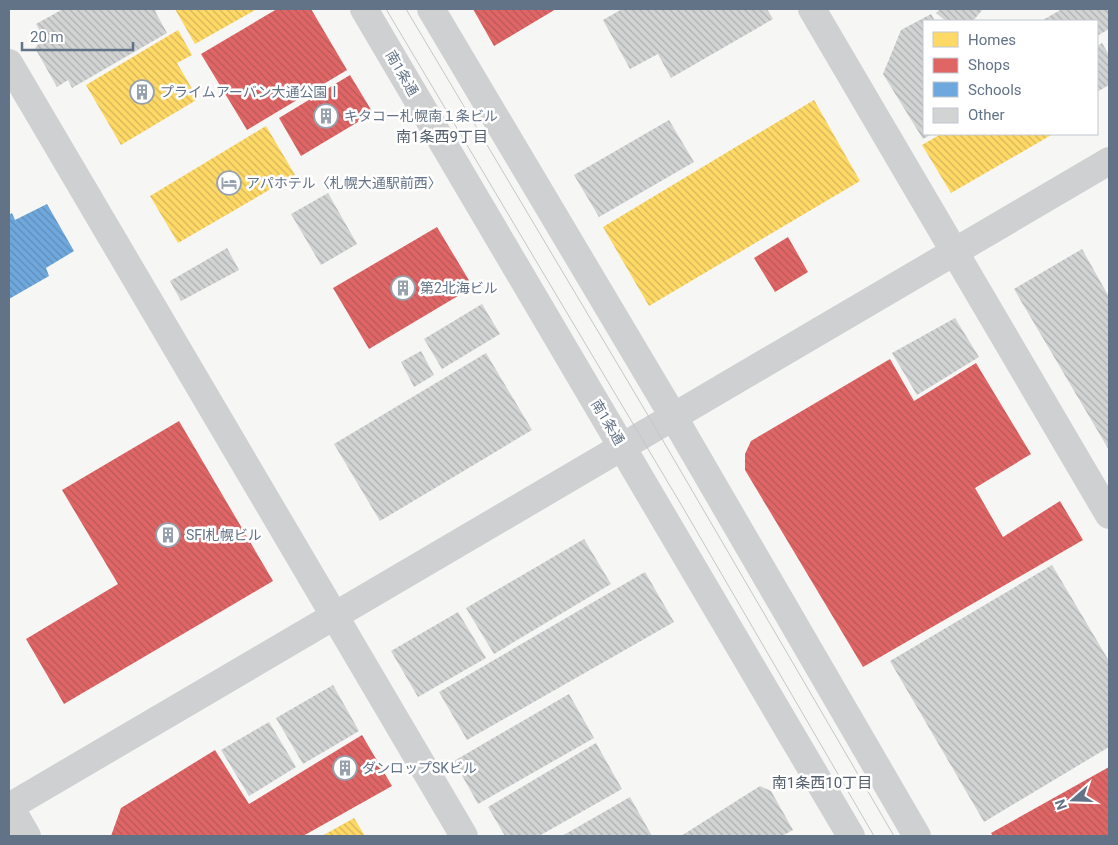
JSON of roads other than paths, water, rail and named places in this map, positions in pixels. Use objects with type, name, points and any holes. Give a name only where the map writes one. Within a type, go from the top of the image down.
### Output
[{"type":"street","name":"南1条通","points":[[364,9],[851,836]]},
{"type":"street","points":[[431,9],[673,416],[916,836]]},
{"type":"street","points":[[812,9],[1109,515]]},
{"type":"street","points":[[9,63],[464,836]]},
{"type":"street","points":[[27,836],[9,806],[1109,161]]},
{"type":"tram line","points":[[386,9],[682,506],[874,836]]},
{"type":"tram line","points":[[406,9],[655,427],[894,836]]},
{"type":"place","name":"プライムアーバン大通公園Ⅰ","points":[[142,92]]},
{"type":"place","name":"キタコー札幌南１条ビル","points":[[326,116]]},
{"type":"place","name":"アパホテル〈札幌大通駅前西〉","points":[[229,183]]},
{"type":"place","name":"第2北海ビル","points":[[403,288]]},
{"type":"place","name":"SFI札幌ビル","points":[[168,535]]},
{"type":"place","name":"ダンロップSKビル","points":[[345,768]]},
{"type":"district","name":"南1条西9丁目","points":[[442,137]]},
{"type":"district","name":"南1条西10丁目","points":[[822,783]]}]
